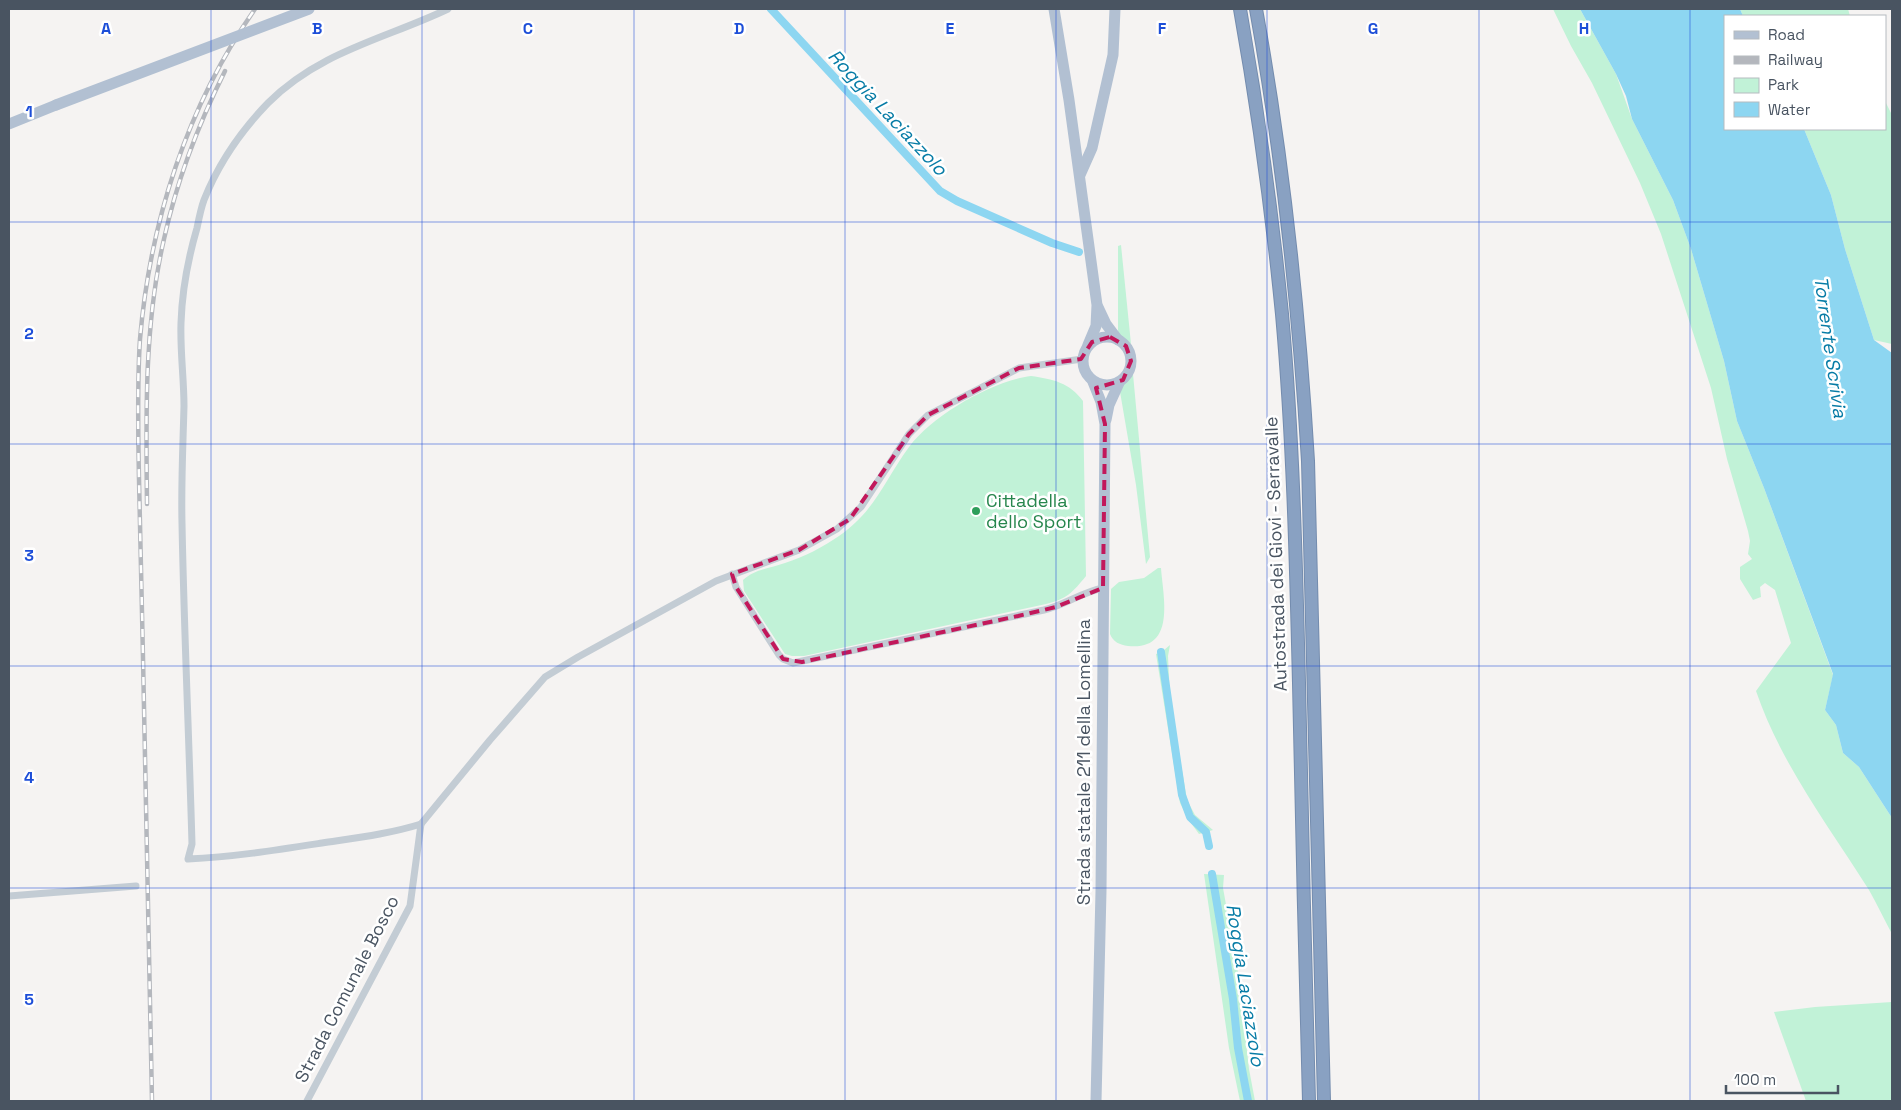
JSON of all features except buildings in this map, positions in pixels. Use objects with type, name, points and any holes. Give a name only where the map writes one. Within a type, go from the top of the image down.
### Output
[{"type":"highway","name":"Autostrada dei Giovi - Serravalle","points":[[1240,9],[1267,186],[1282,314],[1288,391],[1298,645],[1309,1101]]},
{"type":"highway","name":"Autostrada dei Giovi - Serravalle","points":[[1256,9],[1284,198],[1304,395],[1308,461],[1324,1101]]},
{"type":"main road","points":[[9,124],[56,104],[309,9]]},
{"type":"main road","points":[[1050,9],[1058,34]]},
{"type":"main road","name":"Strada statale 211 della Lomellina","points":[[1054,9],[1097,305],[1096,326],[1082,359],[1083,370],[1093,382],[1101,402],[1105,424],[1101,891],[1096,1101]]},
{"type":"main road","points":[[1079,177],[1092,148],[1113,55],[1114,9]]},
{"type":"main road","name":"Strada statale 211 della Lomellina","points":[[1097,305],[1106,324],[1129,351],[1131,361],[1129,371],[1118,383],[1109,405],[1105,424]]},
{"type":"main road","points":[[1088,345],[1100,338],[1110,337],[1119,340]]},
{"type":"main road","points":[[1093,382],[1103,386],[1118,383]]},
{"type":"street","points":[[448,9],[421,22],[333,55],[270,101],[226,154],[204,200],[184,285],[180,325],[184,387],[182,520],[192,844],[188,859],[230,857],[353,838],[421,824],[545,677],[684,598],[732,574],[817,542],[850,519],[861,507],[909,434],[928,415],[1019,368],[1082,359]]},
{"type":"street","points":[[732,574],[736,588],[779,655],[787,661],[794,663],[1050,608],[1091,590],[1103,588]]},
{"type":"street","name":"Strada Comunale Bosco","points":[[307,1101],[410,906],[421,824]]},
{"type":"street","points":[[9,896],[136,886]]},
{"type":"highlighted area","points":[[1110,337],[1126,346],[1131,361],[1123,380],[1096,388],[1105,424],[1103,588],[1056,607],[1018,616],[802,662],[783,659],[736,587],[732,574],[799,550],[850,519],[909,434],[928,415],[1019,368],[1081,359],[1092,342]]},
{"type":"green space","points":[[1553,9],[1580,9],[1616,74],[1632,119],[1673,200],[1691,249],[1724,361],[1737,421],[1764,488],[1833,675],[1825,710],[1836,725],[1843,753],[1859,767],[1892,818],[1892,934],[1869,890],[1806,794],[1778,744],[1756,691],[1791,643],[1775,590],[1765,583],[1760,587],[1761,597],[1753,600],[1740,579],[1740,567],[1752,559],[1748,554],[1750,541],[1748,531],[1727,459],[1711,388],[1661,234],[1640,183],[1592,83]]},
{"type":"green space","points":[[1740,9],[1848,9],[1850,15],[1743,15]]},
{"type":"green space","points":[[1886,103],[1892,115],[1892,344],[1874,340],[1845,249],[1831,195],[1804,130],[1886,130]]},
{"type":"green space","points":[[1121,245],[1131,344],[1118,336],[1118,246]]},
{"type":"green space","points":[[1133,374],[1150,557],[1146,564],[1136,485],[1119,386]]},
{"type":"green space","name":"Cittadella dello Sport","points":[[1031,376],[1067,386],[1083,401],[1086,576],[1069,594],[1046,604],[804,656],[785,654],[744,591],[743,580],[758,571],[806,555],[839,536],[862,516],[909,447],[933,423],[964,401],[982,392],[1016,379]]},
{"type":"green space","points":[[1158,568],[1161,568],[1164,593],[1164,620],[1161,631],[1154,640],[1144,645],[1128,646],[1117,643],[1110,634],[1111,589],[1119,582],[1144,578]]},
{"type":"green space","points":[[1170,645],[1168,656],[1170,698],[1187,800],[1195,815],[1213,830],[1199,834],[1188,819],[1180,803],[1156,654]]},
{"type":"green space","points":[[1204,874],[1224,875],[1223,888],[1238,971],[1249,1069],[1255,1101],[1240,1101],[1229,1048]]},
{"type":"green space","points":[[1892,1002],[1892,1101],[1806,1101],[1774,1012],[1815,1007]]},
{"type":"water","name":"Torrente Scrivia","points":[[1580,9],[1740,9],[1743,15],[1724,15],[1724,130],[1804,130],[1831,195],[1845,249],[1874,340],[1892,353],[1892,818],[1859,767],[1843,753],[1836,725],[1825,710],[1833,674],[1737,421],[1724,361],[1691,249],[1673,200],[1632,119],[1626,96]]},
{"type":"waterway","name":"Roggia Laciazzolo","points":[[771,9],[940,191],[957,201],[1052,243],[1079,252]]},
{"type":"waterway","name":"Roggia Laciazzolo","points":[[1161,652],[1182,795],[1190,817],[1206,832],[1209,846]]},
{"type":"waterway","name":"Roggia Laciazzolo","points":[[1212,874],[1233,999],[1238,1048],[1248,1101]]},
{"type":"railway","points":[[152,1101],[138,444],[140,339],[145,295],[153,252],[163,209],[176,167],[191,125],[210,85],[231,46],[255,9]]},
{"type":"railway","points":[[147,504],[148,371],[157,271],[169,217],[182,174],[197,132],[225,71]]},
{"type":"place","name":"Cittadella dello Sport","points":[[976,511]]}]
